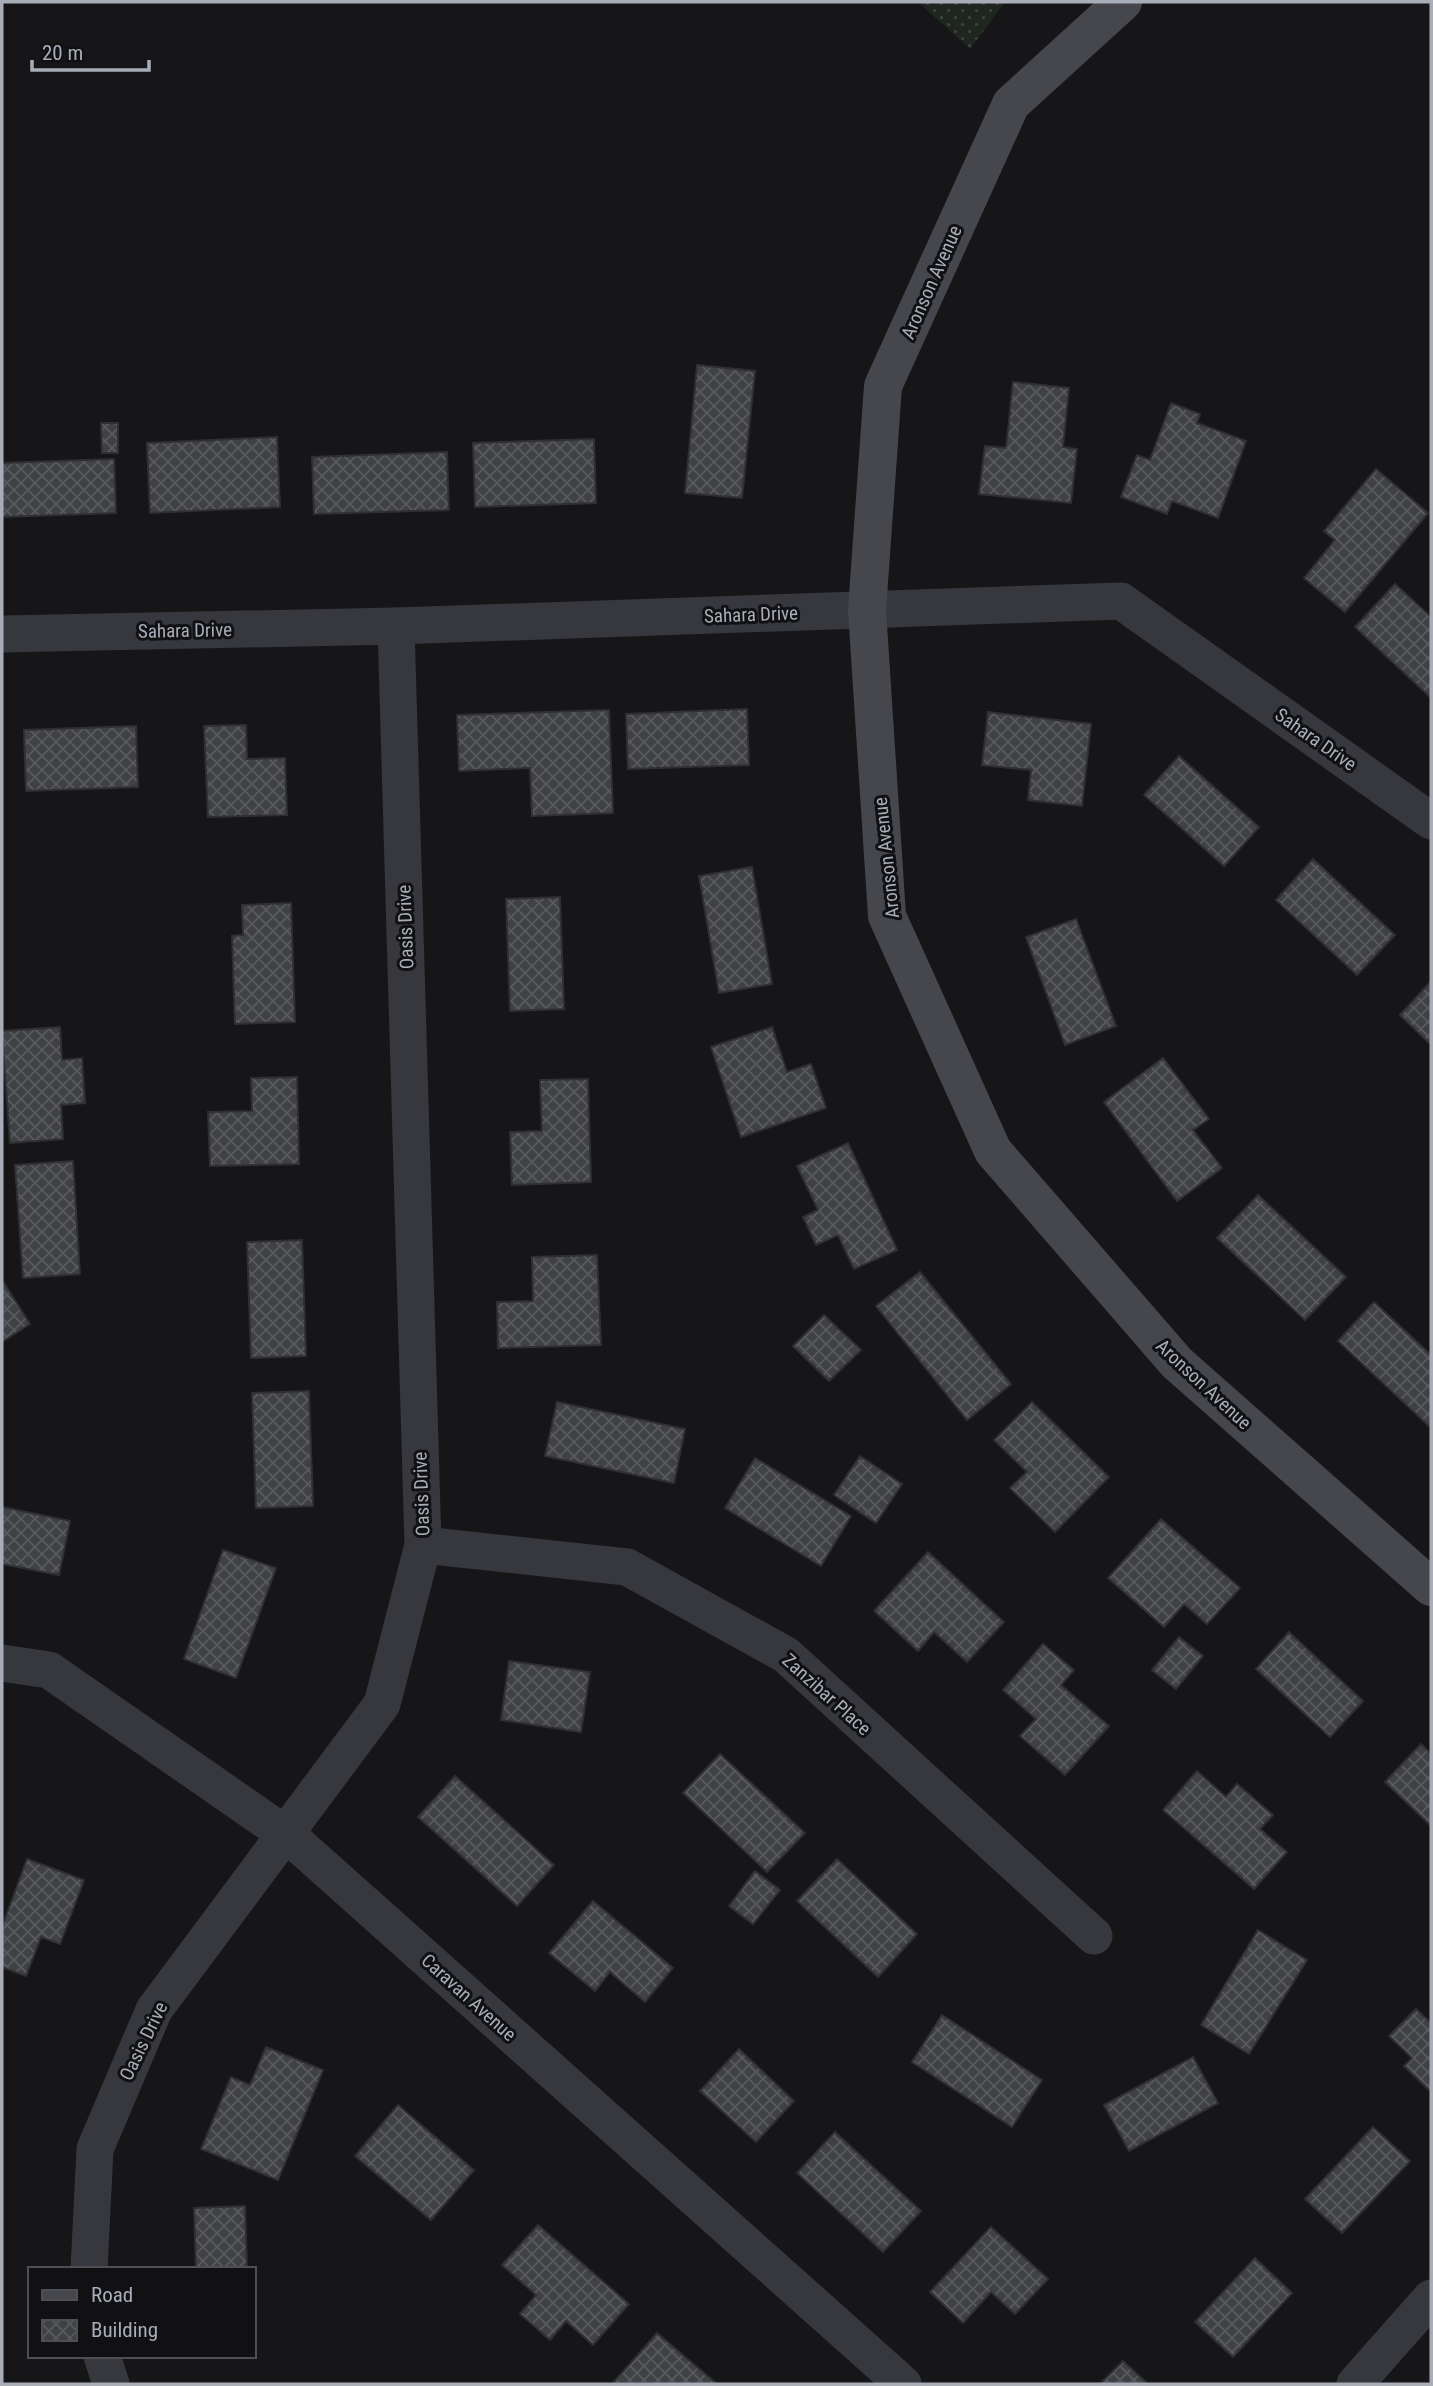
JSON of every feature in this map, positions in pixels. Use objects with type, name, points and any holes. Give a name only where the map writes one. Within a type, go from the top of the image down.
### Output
[{"type":"main road","name":"Aronson Avenue","points":[[1123,2],[1011,104],[883,386],[867,610],[887,916],[993,1150],[1177,1363],[1431,1587]]},
{"type":"street","name":"Sahara Drive","points":[[2,634],[396,626],[1121,601],[1431,821]]},
{"type":"street","name":"Oasis Drive","points":[[89,2267],[95,2148],[154,2010],[382,1704],[423,1545],[396,626]]},
{"type":"street","name":"Zanzibar Place","points":[[423,1545],[628,1567],[786,1655],[1094,1936]]},
{"type":"street","name":"Caravan Avenue","points":[[2,1662],[49,1670],[285,1834],[903,2384]]},
{"type":"street","points":[[1354,2384],[1431,2298]]},
{"type":"street","points":[[103,2358],[111,2384]]},
{"type":"shaded area","points":[[918,2],[1005,2],[970,49]]},
{"type":"building","points":[[697,365],[755,371],[742,498],[685,493]]},
{"type":"building","points":[[1013,382],[1069,388],[1063,447],[1077,449],[1071,503],[979,494],[985,446],[1006,448]]},
{"type":"building","points":[[1171,403],[1200,414],[1197,423],[1246,441],[1218,518],[1172,501],[1167,514],[1121,497],[1137,455],[1150,460]]},
{"type":"building","points":[[101,423],[118,423],[118,453],[102,453]]},
{"type":"building","points":[[277,437],[280,507],[150,513],[147,443]]},
{"type":"building","points":[[594,439],[596,503],[475,507],[473,443]]},
{"type":"building","points":[[447,452],[449,510],[314,514],[312,457]]},
{"type":"building","points":[[114,459],[116,513],[2,517],[2,463]]},
{"type":"building","points":[[1376,469],[1428,513],[1345,612],[1304,578],[1335,540],[1324,531]]},
{"type":"building","points":[[1395,584],[1431,617],[1431,698],[1355,627]]},
{"type":"building","points":[[747,709],[749,765],[628,769],[626,714]]},
{"type":"building","points":[[609,710],[613,813],[532,816],[530,768],[459,771],[457,715]]},
{"type":"building","points":[[988,712],[1091,724],[1082,806],[1028,800],[1031,770],[982,765]]},
{"type":"building","points":[[246,725],[247,759],[285,758],[287,815],[208,817],[204,726]]},
{"type":"building","points":[[136,726],[138,787],[26,791],[24,730]]},
{"type":"building","points":[[1179,756],[1259,827],[1224,866],[1144,795]]},
{"type":"building","points":[[1313,859],[1395,935],[1357,975],[1276,900]]},
{"type":"building","points":[[752,867],[772,984],[719,993],[699,876]]},
{"type":"building","points":[[560,897],[564,1009],[510,1011],[506,899]]},
{"type":"building","points":[[291,903],[295,1022],[235,1024],[232,936],[243,935],[242,905]]},
{"type":"building","points":[[1076,919],[1116,1026],[1065,1045],[1026,937]]},
{"type":"building","points":[[1431,981],[1431,1045],[1400,1015]]},
{"type":"building","points":[[60,1027],[62,1060],[82,1058],[85,1103],[61,1105],[63,1139],[10,1143],[2,1031]]},
{"type":"building","points":[[772,1027],[787,1072],[811,1064],[826,1108],[741,1137],[711,1047]]},
{"type":"building","points":[[1163,1058],[1209,1119],[1193,1130],[1222,1168],[1177,1201],[1104,1102]]},
{"type":"building","points":[[297,1077],[299,1164],[210,1166],[208,1112],[252,1111],[251,1078]]},
{"type":"building","points":[[588,1079],[591,1182],[512,1185],[510,1132],[542,1131],[540,1080]]},
{"type":"building","points":[[848,1143],[897,1250],[854,1269],[838,1235],[816,1245],[803,1217],[818,1210],[797,1166]]},
{"type":"building","points":[[73,1161],[80,1274],[23,1278],[15,1165]]},
{"type":"building","points":[[1258,1195],[1346,1277],[1305,1320],[1217,1238]]},
{"type":"building","points":[[302,1240],[306,1356],[251,1358],[247,1242]]},
{"type":"building","points":[[597,1255],[601,1345],[498,1348],[497,1302],[533,1301],[532,1257]]},
{"type":"building","points":[[920,1272],[1011,1384],[967,1420],[876,1306]]},
{"type":"building","points":[[2,1280],[30,1324],[2,1342]]},
{"type":"building","points":[[1374,1302],[1431,1355],[1431,1428],[1338,1341]]},
{"type":"building","points":[[824,1315],[861,1350],[829,1381],[793,1346]]},
{"type":"building","points":[[309,1391],[313,1506],[256,1508],[252,1393]]},
{"type":"building","points":[[557,1402],[685,1429],[674,1483],[545,1456]]},
{"type":"building","points":[[1032,1402],[1109,1477],[1055,1532],[1010,1488],[1027,1472],[994,1440]]},
{"type":"building","points":[[860,1456],[902,1484],[876,1523],[834,1495]]},
{"type":"building","points":[[755,1458],[851,1516],[821,1566],[725,1508]]},
{"type":"building","points":[[2,1507],[70,1521],[59,1575],[2,1564]]},
{"type":"building","points":[[1161,1519],[1240,1588],[1207,1624],[1184,1604],[1164,1627],[1108,1578]]},
{"type":"building","points":[[223,1550],[276,1568],[236,1678],[184,1659]]},
{"type":"building","points":[[928,1552],[1004,1622],[967,1662],[934,1632],[918,1651],[874,1611]]},
{"type":"building","points":[[1289,1632],[1363,1701],[1330,1737],[1256,1669]]},
{"type":"building","points":[[1179,1637],[1203,1656],[1176,1689],[1152,1670]]},
{"type":"building","points":[[1043,1644],[1074,1670],[1061,1685],[1109,1726],[1065,1775],[1020,1736],[1036,1719],[1003,1690]]},
{"type":"building","points":[[509,1661],[590,1672],[581,1732],[501,1720]]},
{"type":"building","points":[[1421,1744],[1431,1754],[1431,1826],[1385,1782]]},
{"type":"building","points":[[720,1754],[805,1833],[767,1872],[683,1793]]},
{"type":"building","points":[[1197,1771],[1226,1797],[1237,1784],[1273,1815],[1260,1829],[1287,1852],[1254,1889],[1163,1810]]},
{"type":"building","points":[[455,1776],[554,1865],[517,1906],[418,1817]]},
{"type":"building","points":[[27,1859],[84,1880],[60,1944],[41,1937],[26,1976],[2,1967],[2,1927]]},
{"type":"building","points":[[837,1859],[917,1934],[878,1977],[797,1901]]},
{"type":"building","points":[[755,1871],[780,1890],[753,1924],[729,1906]]},
{"type":"building","points":[[593,1901],[673,1968],[645,2002],[610,1972],[595,1991],[549,1953]]},
{"type":"building","points":[[1258,1930],[1307,1960],[1249,2054],[1201,2025]]},
{"type":"building","points":[[1416,2009],[1431,2023],[1431,2092],[1404,2066],[1412,2058],[1389,2036]]},
{"type":"building","points":[[942,2015],[1042,2080],[1012,2127],[912,2062]]},
{"type":"building","points":[[266,2047],[323,2070],[278,2180],[201,2149],[231,2077],[250,2085]]},
{"type":"building","points":[[739,2049],[794,2101],[756,2142],[700,2091]]},
{"type":"building","points":[[1193,2057],[1218,2103],[1129,2151],[1104,2105]]},
{"type":"building","points":[[398,2105],[474,2170],[431,2220],[355,2156]]},
{"type":"building","points":[[1373,2127],[1410,2161],[1342,2233],[1305,2199]]},
{"type":"building","points":[[835,2132],[921,2211],[883,2252],[797,2173]]},
{"type":"building","points":[[245,2206],[247,2267],[196,2267],[194,2208]]},
{"type":"building","points":[[538,2225],[629,2304],[593,2345],[566,2321],[550,2340],[520,2314],[536,2295],[502,2265]]},
{"type":"building","points":[[991,2227],[1048,2279],[1015,2314],[991,2292],[963,2323],[930,2292]]},
{"type":"building","points":[[1255,2258],[1292,2293],[1233,2357],[1195,2322]]},
{"type":"building","points":[[657,2333],[717,2384],[613,2383]]},
{"type":"building","points":[[1123,2361],[1148,2384],[1100,2384]]}]
